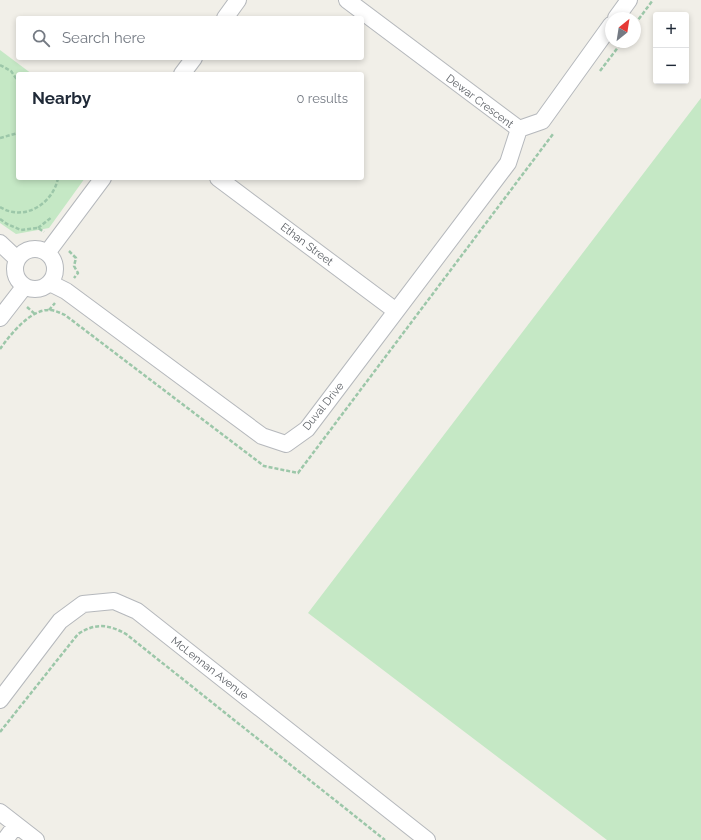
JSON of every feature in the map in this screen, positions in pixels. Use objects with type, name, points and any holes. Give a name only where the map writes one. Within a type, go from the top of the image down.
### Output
[{"type":"street","points":[[226,16],[238,0]]},
{"type":"street","name":"Dewar Crescent","points":[[347,0],[519,130],[542,121],[605,33]]},
{"type":"street","points":[[620,12],[629,0]]},
{"type":"street","points":[[184,72],[192,60]]},
{"type":"street","name":"Duval Drive","points":[[50,283],[66,291],[262,436],[286,444],[307,429],[508,163],[519,130]]},
{"type":"street","points":[[47,253],[102,180]]},
{"type":"street","name":"Ethan Street","points":[[221,180],[396,311]]},
{"type":"street","points":[[0,243],[17,259]]},
{"type":"street","points":[[30,249],[38,249],[47,253],[52,258],[56,270],[54,277],[44,288],[36,290],[29,289],[18,282],[15,275],[15,264],[17,259],[30,249]]},
{"type":"street","points":[[0,318],[24,286]]},
{"type":"street","name":"McLennan Avenue","points":[[0,700],[60,621],[83,604],[114,601],[137,611],[427,840]]},
{"type":"street","points":[[0,812],[36,840]]},
{"type":"street","points":[[5,840],[16,824]]},
{"type":"path","points":[[641,16],[653,0]]},
{"type":"path","points":[[599,72],[617,48]]},
{"type":"path","points":[[0,65],[11,71],[16,78]]},
{"type":"path","points":[[0,349],[13,332],[33,315],[49,310],[58,312],[65,315],[264,466],[298,473],[554,133]]},
{"type":"path","points":[[0,138],[16,134]]},
{"type":"path","points":[[0,207],[10,212],[29,212],[39,208],[52,195],[56,188],[58,180]]},
{"type":"path","points":[[0,732],[78,634],[88,628],[98,626],[117,628],[385,840]]},
{"type":"green space","points":[[0,50],[29,72],[16,72],[16,180],[84,180],[49,228],[16,234],[0,223]]},
{"type":"green space","points":[[701,98],[701,840],[607,840],[308,613]]}]
